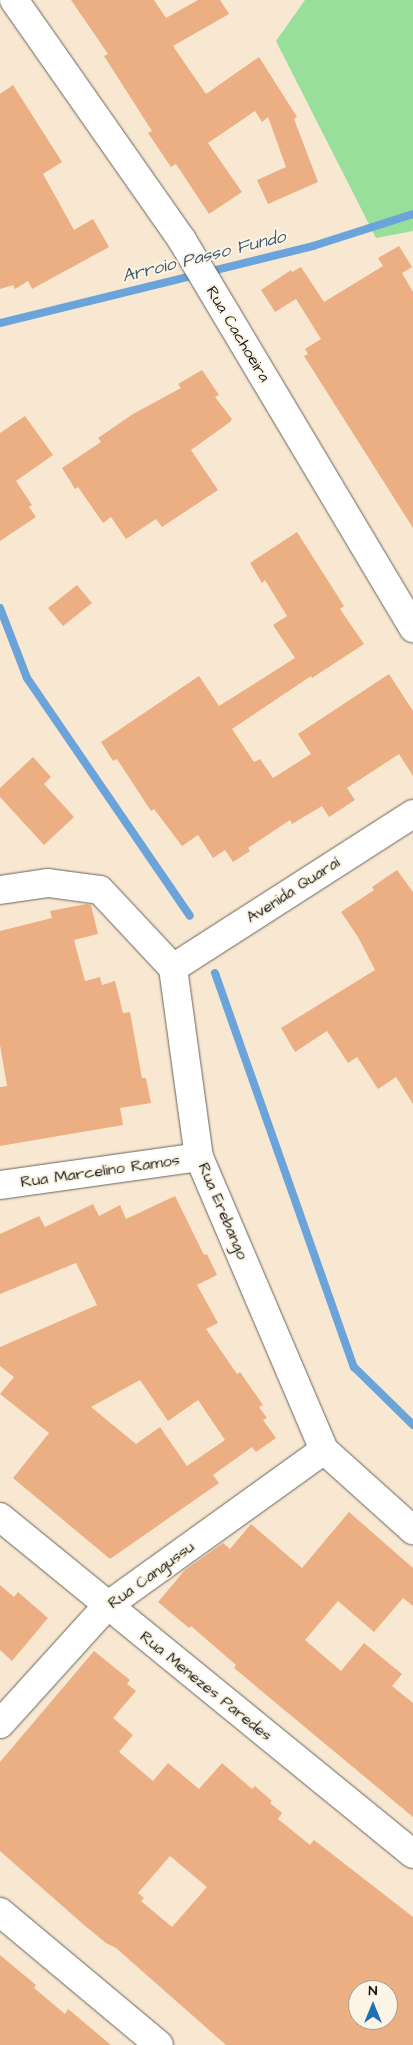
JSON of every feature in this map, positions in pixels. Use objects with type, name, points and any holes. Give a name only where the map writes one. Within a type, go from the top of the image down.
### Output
[{"type":"street","name":"Rua Cachoeira","points":[[14,0],[182,240],[413,628]]},
{"type":"street","name":"Avenida Quaraí","points":[[174,968],[413,814]]},
{"type":"street","points":[[0,890],[48,883],[100,890],[174,968]]},
{"type":"street","name":"Rua Erebango","points":[[174,968],[199,1157],[324,1450],[413,1530]]},
{"type":"street","name":"Rua Marcelino Ramos","points":[[0,1185],[199,1157]]},
{"type":"street","name":"Rua Cangussu","points":[[0,1724],[107,1606],[324,1450]]},
{"type":"street","name":"Rua Menezes Paredes","points":[[0,1517],[413,1854]]},
{"type":"street","points":[[0,1912],[159,2045]]},
{"type":"green space","points":[[305,0],[413,0],[413,231],[376,238],[276,41]]},
{"type":"building","points":[[71,0],[154,0],[166,18],[198,0],[220,0],[229,14],[173,46],[206,94],[259,57],[297,117],[294,119],[318,182],[268,204],[257,180],[286,167],[268,117],[262,122],[255,111],[208,143],[242,192],[209,214],[176,164],[171,167],[148,133],[152,131],[104,56],[108,54]]},
{"type":"building","points":[[13,85],[62,162],[43,174],[74,230],[93,219],[109,247],[32,289],[28,281],[15,289],[13,285],[0,289],[0,94]]},
{"type":"building","points":[[399,246],[412,267],[402,273],[413,292],[413,528],[304,356],[308,354],[305,349],[321,339],[296,299],[275,312],[261,290],[291,270],[292,272],[301,267],[324,302],[383,266],[378,258]]},
{"type":"building","points":[[202,370],[219,395],[215,397],[232,419],[191,450],[218,490],[162,527],[156,519],[126,539],[111,517],[103,523],[78,487],[75,489],[62,468],[101,442],[98,438],[133,414],[181,388],[178,384]]},
{"type":"building","points":[[25,416],[53,455],[16,481],[32,505],[29,507],[36,517],[0,541],[0,433]]},
{"type":"building","points":[[297,532],[344,606],[340,609],[364,644],[312,678],[311,676],[232,729],[254,762],[260,759],[273,778],[311,754],[298,734],[389,674],[413,711],[413,776],[399,754],[347,788],[355,800],[329,817],[322,806],[292,824],[290,820],[248,848],[250,851],[233,862],[225,850],[213,858],[198,835],[182,846],[154,809],[151,811],[117,759],[113,761],[101,742],[199,676],[219,706],[295,658],[273,625],[287,616],[265,580],[262,583],[250,563]]},
{"type":"building","points":[[77,585],[92,603],[63,626],[48,608]]},
{"type":"building","points":[[33,757],[51,777],[44,784],[74,817],[44,845],[0,797],[0,788]]},
{"type":"building","points":[[397,870],[413,892],[413,1104],[396,1077],[378,1089],[357,1057],[348,1063],[327,1031],[295,1052],[281,1028],[375,970],[358,937],[341,912],[374,890],[372,887]]},
{"type":"building","points":[[86,904],[91,905],[98,934],[74,940],[85,981],[100,977],[102,985],[115,981],[123,1013],[130,1012],[142,1078],[146,1078],[151,1103],[120,1108],[123,1125],[0,1146],[0,1087],[7,1086],[0,1045],[0,931],[52,918],[50,911]]},
{"type":"building","points":[[175,1196],[204,1255],[207,1254],[217,1275],[197,1285],[218,1323],[206,1329],[237,1374],[240,1372],[263,1405],[259,1407],[267,1418],[263,1420],[276,1438],[256,1452],[252,1447],[213,1475],[219,1483],[110,1559],[13,1478],[49,1433],[0,1394],[14,1377],[0,1366],[0,1347],[97,1305],[76,1263],[0,1294],[0,1234],[39,1216],[45,1227],[93,1204],[99,1216],[120,1205],[126,1219]],"holes":[[[140,1380],[168,1421],[198,1400],[225,1440],[187,1466],[160,1427],[136,1444],[91,1407]]]},
{"type":"building","points":[[349,1512],[413,1568],[413,1606],[403,1598],[374,1632],[338,1601],[305,1640],[341,1671],[364,1643],[402,1674],[392,1686],[413,1703],[413,1817],[234,1668],[236,1665],[191,1626],[189,1628],[158,1602],[185,1570],[223,1543],[230,1549],[251,1524],[302,1568]]},
{"type":"building","points":[[0,1585],[14,1597],[18,1592],[48,1618],[12,1661],[0,1650]]},
{"type":"building","points":[[94,1651],[130,1680],[127,1684],[136,1691],[113,1718],[133,1735],[119,1752],[153,1781],[168,1763],[199,1789],[222,1763],[252,1789],[255,1786],[272,1801],[270,1803],[282,1813],[278,1819],[310,1845],[314,1840],[413,1917],[413,2045],[226,2045],[116,1948],[106,1943],[84,1925],[0,1851],[0,1762]],"holes":[[[170,1856],[207,1887],[172,1927],[141,1901],[144,1898],[138,1893]]]},
{"type":"building","points":[[0,1955],[36,1985],[34,1988],[65,2014],[68,2009],[111,2045],[0,2045]]},
{"type":"waterway","name":"Arroio Passo Fundo","points":[[0,323],[313,246],[413,214]]},
{"type":"waterway","points":[[0,608],[27,678],[190,916]]},
{"type":"waterway","points":[[215,973],[354,1367],[413,1425]]}]
